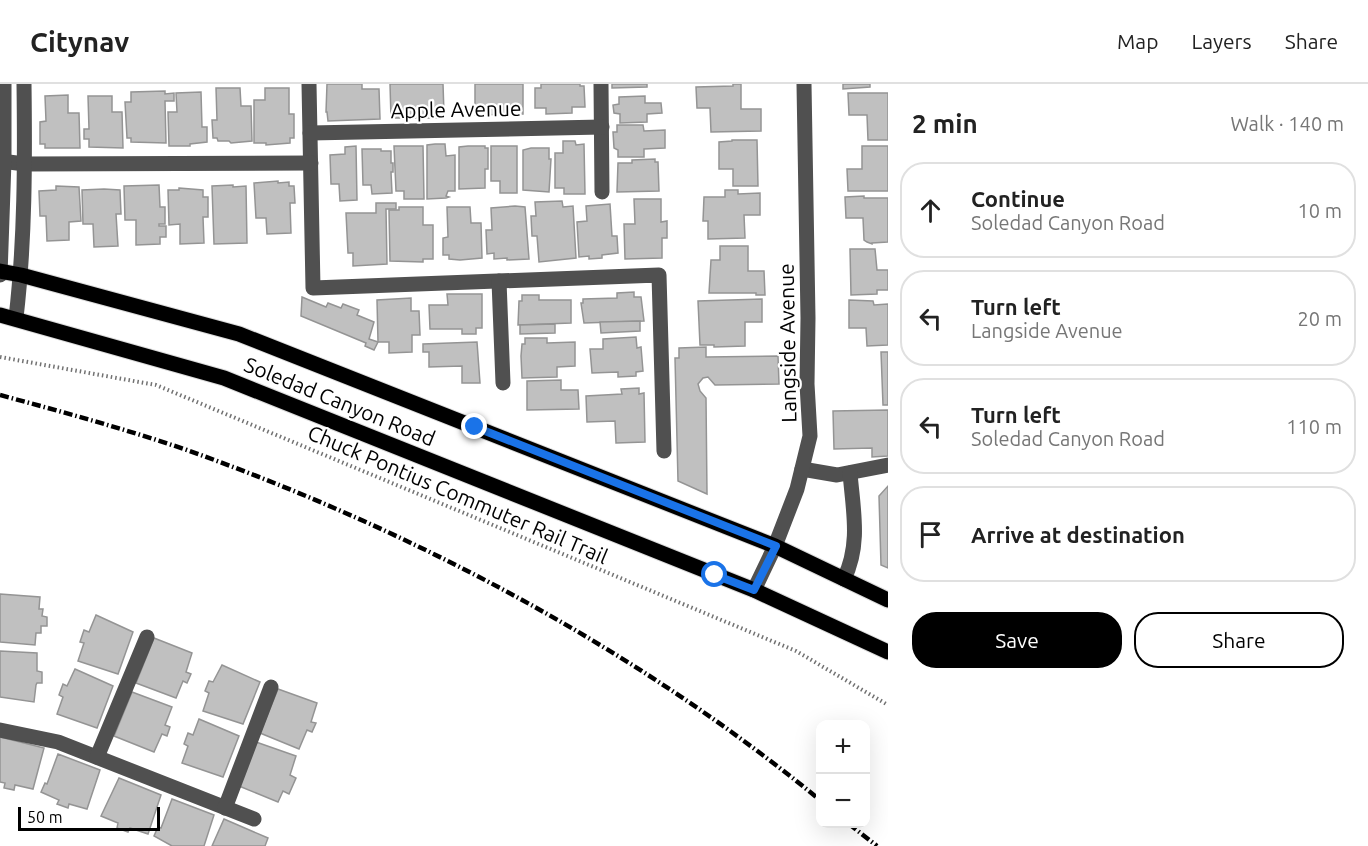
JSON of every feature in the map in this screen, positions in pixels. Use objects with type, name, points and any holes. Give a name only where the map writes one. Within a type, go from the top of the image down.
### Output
[{"type":"main road","name":"Soledad Canyon Road","points":[[0,272],[21,275],[239,333],[776,546],[888,600]]},
{"type":"main road","name":"Soledad Canyon Road","points":[[0,315],[224,378],[754,590],[888,652]]},
{"type":"street","points":[[0,272],[4,84]]},
{"type":"street","points":[[16,318],[21,275],[25,164],[24,84]]},
{"type":"street","points":[[309,84],[313,288],[658,275],[664,451]]},
{"type":"street","points":[[602,84],[602,192]]},
{"type":"street","name":"Langside Avenue","points":[[754,590],[776,546],[797,489],[810,436],[807,384],[804,84]]},
{"type":"street","name":"Apple Avenue","points":[[310,133],[602,127]]},
{"type":"street","points":[[2,161],[25,164],[311,163]]},
{"type":"street","points":[[499,281],[502,383]]},
{"type":"street","points":[[802,469],[837,475],[888,465]]},
{"type":"street","points":[[844,579],[852,564],[855,550],[850,473]]},
{"type":"street","points":[[97,757],[147,637]]},
{"type":"street","points":[[225,808],[271,687]]},
{"type":"street","points":[[0,730],[58,742],[254,819]]},
{"type":"path","name":"Chuck Pontius Commuter Rail Trail","points":[[0,357],[156,385],[796,651],[888,705]]},
{"type":"building","points":[[327,84],[362,84],[362,89],[379,89],[380,119],[328,121]]},
{"type":"building","points":[[390,84],[443,84],[444,114],[439,118],[391,118]]},
{"type":"building","points":[[475,84],[523,84],[523,114],[475,115]]},
{"type":"building","points":[[541,84],[580,84],[584,86],[585,107],[572,107],[572,113],[546,114],[546,108],[535,108],[535,88],[541,88]]},
{"type":"building","points":[[612,84],[647,84],[647,87],[612,88]]},
{"type":"building","points":[[733,84],[741,84],[741,109],[761,109],[761,131],[711,132],[710,108],[697,108],[696,87],[733,86]]},
{"type":"building","points":[[843,84],[870,84],[870,87],[843,89]]},
{"type":"building","points":[[216,88],[240,88],[241,106],[251,106],[252,141],[231,143],[213,138],[212,120],[217,120]]},
{"type":"building","points":[[265,88],[289,88],[289,114],[294,114],[294,138],[290,138],[290,143],[266,145],[266,143],[254,143],[254,100],[265,100]]},
{"type":"building","points":[[165,91],[165,94],[174,93],[174,101],[165,101],[166,143],[131,142],[131,138],[127,138],[125,102],[131,102],[131,92]]},
{"type":"building","points":[[201,92],[202,127],[207,127],[207,142],[190,144],[190,146],[169,146],[168,112],[177,112],[176,93]]},
{"type":"building","points":[[848,93],[888,93],[888,140],[868,140],[867,115],[849,115]]},
{"type":"building","points":[[68,95],[68,113],[79,113],[80,148],[45,148],[45,144],[40,144],[40,122],[46,121],[45,96]]},
{"type":"building","points":[[88,96],[112,96],[112,112],[122,112],[123,148],[89,147],[89,139],[84,139],[84,129],[89,129]]},
{"type":"building","points":[[645,96],[645,103],[661,103],[662,113],[647,114],[647,122],[620,123],[620,114],[614,113],[613,105],[619,104],[619,97]]},
{"type":"building","points":[[617,125],[643,125],[644,131],[665,130],[665,148],[644,149],[644,157],[618,157],[618,150],[614,148],[613,132],[617,132]]},
{"type":"building","points":[[757,140],[758,186],[733,186],[733,169],[719,169],[719,142]]},
{"type":"building","points":[[563,141],[575,141],[576,145],[584,144],[585,194],[564,194],[564,188],[555,188],[555,153],[563,153]]},
{"type":"building","points":[[445,144],[446,156],[455,155],[455,191],[448,191],[446,196],[449,197],[446,198],[427,199],[427,145]]},
{"type":"building","points":[[356,146],[357,200],[340,201],[339,184],[331,184],[330,155],[345,154],[345,147]]},
{"type":"building","points":[[394,146],[423,146],[424,199],[404,199],[404,191],[396,191]]},
{"type":"building","points":[[491,146],[517,146],[517,193],[500,193],[500,181],[491,181]]},
{"type":"building","points":[[862,146],[888,146],[888,191],[848,191],[847,169],[862,169]]},
{"type":"building","points":[[459,147],[488,148],[485,188],[459,189]]},
{"type":"building","points":[[549,148],[549,159],[551,159],[549,192],[523,190],[523,150]]},
{"type":"building","points":[[362,149],[391,151],[392,193],[372,194],[371,185],[363,185]]},
{"type":"building","points":[[655,159],[655,162],[658,162],[659,191],[617,192],[618,163]]},
{"type":"building","points":[[278,181],[278,183],[289,182],[289,186],[294,186],[295,203],[290,203],[291,233],[267,234],[266,218],[256,218],[254,183]]},
{"type":"building","points":[[159,185],[160,207],[165,207],[165,224],[159,224],[159,226],[166,226],[166,237],[160,237],[160,244],[136,245],[136,220],[125,220],[124,186]]},
{"type":"building","points":[[233,185],[233,187],[246,186],[247,243],[214,244],[212,186]]},
{"type":"building","points":[[56,186],[79,187],[81,221],[69,222],[69,240],[47,241],[46,216],[40,216],[39,191],[56,190]]},
{"type":"building","points":[[179,188],[203,190],[203,197],[208,197],[208,217],[203,217],[204,243],[180,244],[180,224],[169,225],[168,190],[179,190]]},
{"type":"building","points":[[82,190],[120,190],[121,214],[116,214],[118,246],[94,247],[93,224],[83,224]]},
{"type":"building","points":[[725,190],[738,190],[738,194],[760,193],[760,215],[744,215],[745,238],[708,239],[708,221],[703,221],[704,197],[725,197]]},
{"type":"building","points":[[864,196],[864,198],[888,198],[888,242],[872,244],[867,242],[864,240],[863,218],[846,218],[845,197]]},
{"type":"building","points":[[634,199],[661,199],[661,222],[667,221],[667,238],[662,238],[662,258],[625,259],[624,224],[635,224]]},
{"type":"building","points":[[562,201],[563,207],[573,206],[576,258],[539,262],[537,236],[532,236],[531,216],[536,216],[535,202]]},
{"type":"building","points":[[376,203],[396,203],[396,209],[386,209],[387,264],[353,266],[353,253],[348,253],[346,213],[376,213]]},
{"type":"building","points":[[610,204],[612,236],[617,236],[618,253],[602,255],[602,258],[579,257],[577,222],[587,221],[586,206]]},
{"type":"building","points":[[399,207],[423,207],[423,225],[433,225],[433,259],[423,259],[423,262],[390,261],[389,210],[399,210]]},
{"type":"building","points":[[447,207],[470,207],[471,223],[481,223],[482,258],[460,260],[449,259],[449,255],[443,255],[443,238],[448,237]]},
{"type":"building","points":[[525,207],[529,259],[494,259],[494,253],[487,254],[486,230],[492,230],[491,208]]},
{"type":"building","points":[[720,246],[748,246],[748,271],[764,271],[765,295],[709,293],[711,260],[720,260]]},
{"type":"building","points":[[850,249],[875,249],[877,270],[888,270],[888,290],[877,290],[877,294],[851,295]]},
{"type":"building","points":[[634,292],[634,297],[641,297],[644,321],[584,323],[581,303],[583,299],[617,298],[617,293]]},
{"type":"building","points":[[447,294],[482,294],[482,328],[476,328],[476,334],[462,334],[462,329],[430,329],[429,305],[448,305]]},
{"type":"building","points":[[522,295],[539,295],[539,300],[571,300],[571,323],[518,325],[519,301],[522,301]]},
{"type":"building","points":[[302,297],[326,307],[328,303],[341,308],[343,304],[359,310],[357,315],[374,322],[369,339],[378,342],[374,350],[365,346],[366,343],[301,316]]},
{"type":"building","points":[[411,298],[411,311],[419,311],[420,335],[412,335],[412,352],[389,353],[389,342],[378,342],[377,300]]},
{"type":"building","points":[[762,299],[762,322],[745,322],[745,346],[700,345],[698,301]]},
{"type":"building","points":[[849,300],[873,301],[874,305],[888,304],[888,345],[867,346],[866,328],[849,328]]},
{"type":"building","points":[[640,321],[640,331],[601,333],[600,322]]},
{"type":"building","points":[[555,324],[555,333],[520,334],[520,325]]},
{"type":"building","points":[[636,337],[637,348],[641,347],[643,371],[636,372],[636,376],[618,377],[618,372],[592,373],[590,349],[603,349],[603,339]]},
{"type":"building","points":[[525,338],[547,338],[547,343],[575,342],[575,366],[557,367],[557,377],[522,378],[521,356]]},
{"type":"building","points":[[477,342],[480,383],[462,383],[462,366],[429,367],[429,352],[423,352],[423,344]]},
{"type":"building","points":[[706,347],[706,357],[778,356],[779,384],[715,385],[708,377],[703,378],[698,384],[706,398],[707,494],[678,481],[675,358],[679,358],[679,348]]},
{"type":"building","points":[[881,352],[888,352],[888,405],[883,405]]},
{"type":"building","points":[[561,380],[561,390],[578,390],[579,409],[527,410],[527,381]]},
{"type":"building","points":[[639,388],[639,394],[644,393],[645,442],[616,443],[615,421],[587,422],[586,396],[622,394],[621,389]]},
{"type":"building","points":[[888,410],[888,456],[872,457],[872,448],[834,449],[833,411]]},
{"type":"building","points":[[888,486],[888,568],[881,565],[879,496]]},
{"type":"building","points":[[0,594],[40,597],[39,609],[43,609],[42,616],[47,617],[47,626],[41,626],[41,633],[36,633],[35,645],[0,642]]},
{"type":"building","points":[[96,615],[133,632],[118,674],[78,661],[84,643],[80,642],[84,630],[89,632]]},
{"type":"building","points":[[154,638],[192,653],[186,672],[191,674],[187,683],[183,681],[176,698],[136,683]]},
{"type":"building","points":[[0,651],[37,653],[37,671],[42,672],[42,683],[36,685],[34,702],[0,697]]},
{"type":"building","points":[[222,665],[260,682],[243,724],[203,711],[209,693],[205,691],[209,681],[213,682]]},
{"type":"building","points":[[75,669],[113,686],[97,728],[57,714],[63,697],[59,695],[63,684],[67,686]]},
{"type":"building","points":[[278,689],[317,703],[311,722],[316,723],[312,732],[307,730],[299,749],[260,733]]},
{"type":"building","points":[[132,692],[172,707],[165,725],[170,727],[167,736],[162,734],[154,752],[114,736]]},
{"type":"building","points":[[199,719],[239,736],[223,777],[182,763],[188,746],[184,744],[188,733],[193,735]]},
{"type":"building","points":[[0,737],[44,748],[33,789],[15,785],[14,790],[4,788],[5,783],[0,782]]},
{"type":"building","points":[[256,742],[296,756],[290,775],[296,778],[289,794],[283,791],[278,802],[239,786]]},
{"type":"building","points":[[58,754],[100,770],[87,809],[69,804],[68,808],[57,804],[59,800],[41,792],[45,783],[47,784]]},
{"type":"building","points":[[119,778],[161,795],[148,834],[130,828],[128,832],[117,828],[118,823],[101,816]]},
{"type":"building","points":[[172,799],[214,815],[204,846],[172,846],[154,836],[158,827],[161,828]]},
{"type":"building","points":[[224,819],[268,838],[265,846],[212,846]]},
{"type":"railway","points":[[0,395],[187,450],[355,517],[438,556],[597,643],[674,692],[748,744],[816,797]]},
{"type":"railway","points":[[854,828],[877,846]]},
{"type":"route","points":[[475,427],[776,546],[754,590],[715,575]]}]
